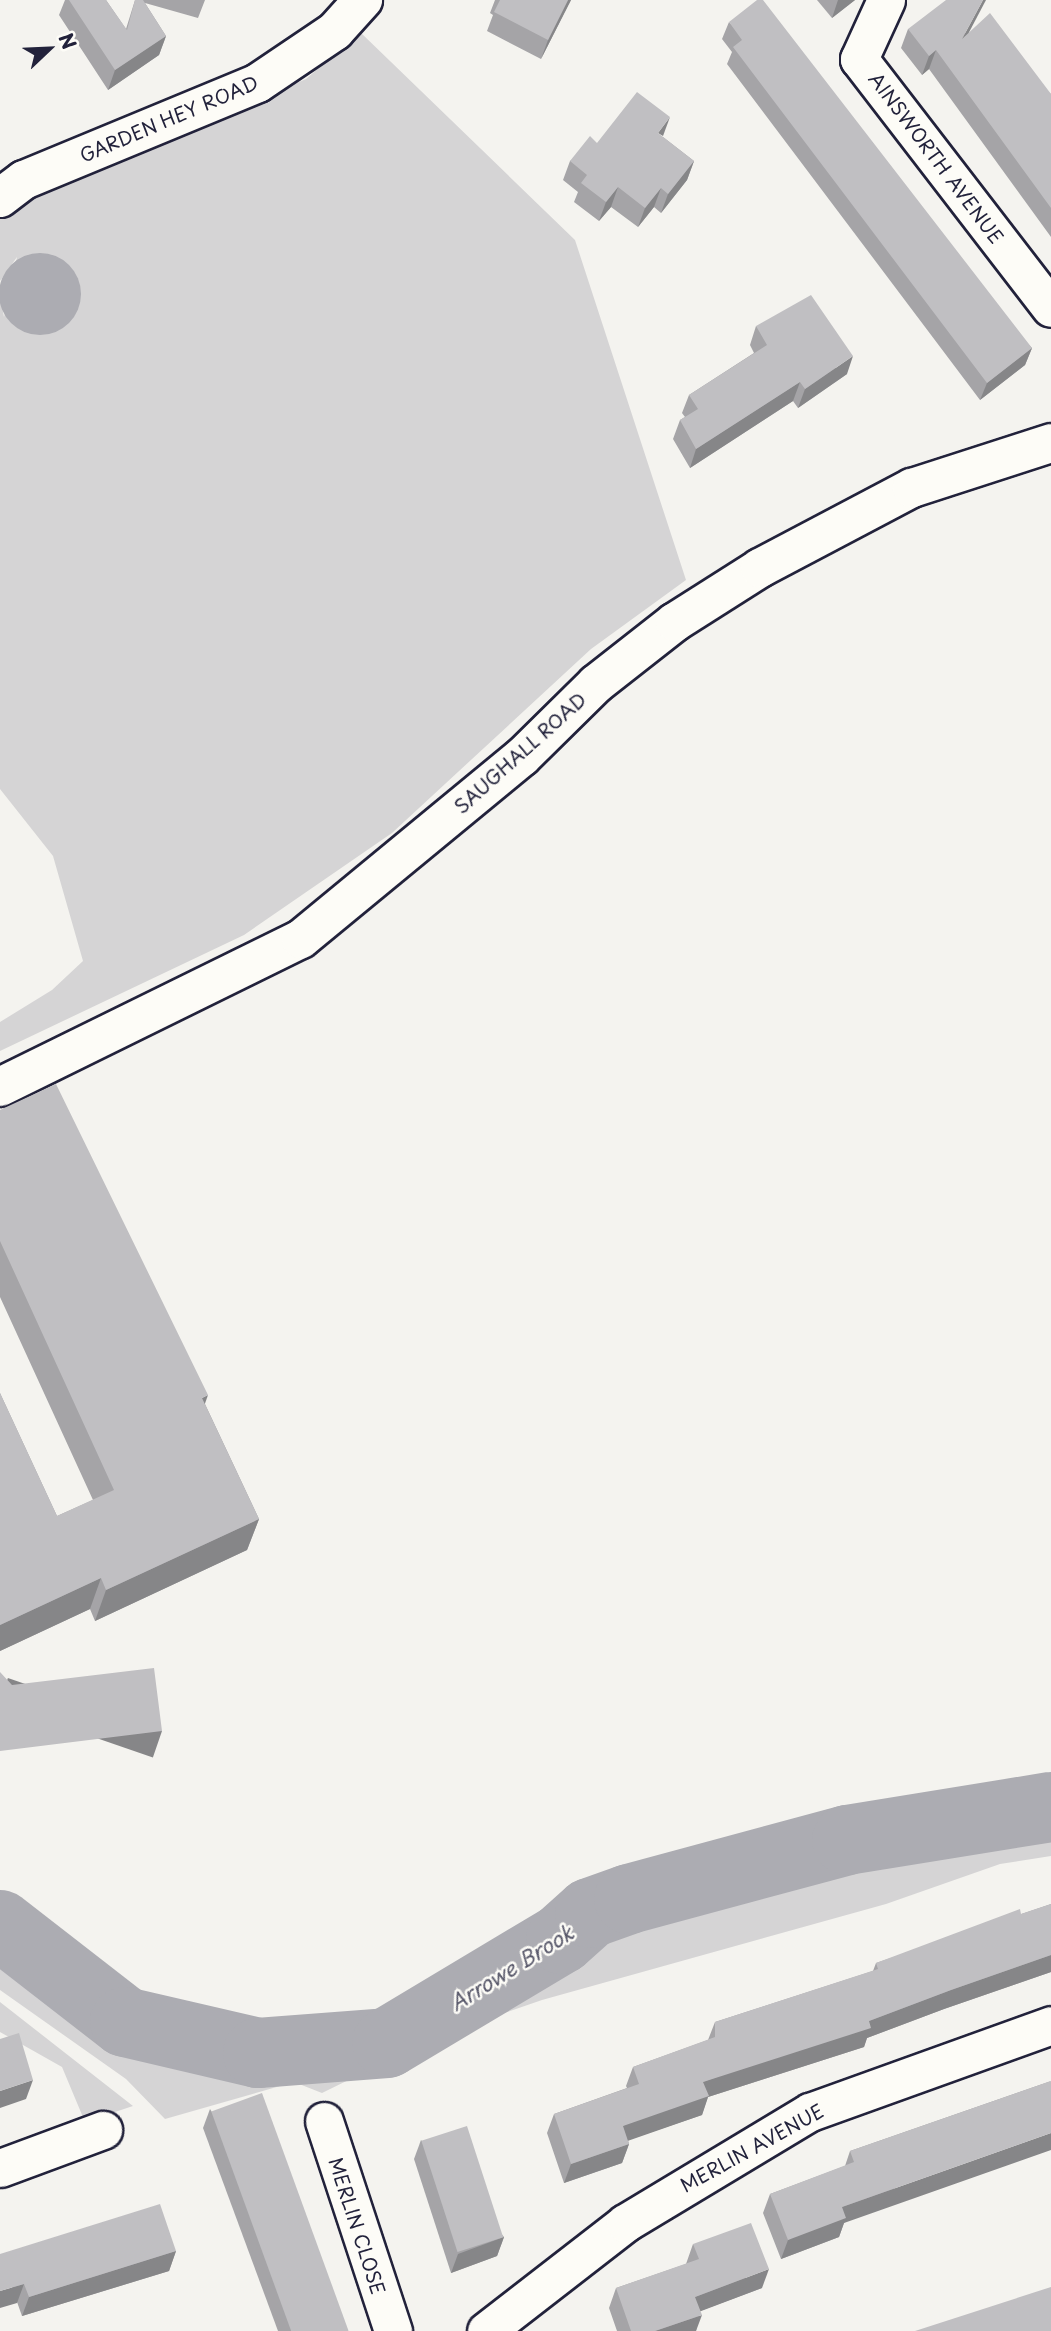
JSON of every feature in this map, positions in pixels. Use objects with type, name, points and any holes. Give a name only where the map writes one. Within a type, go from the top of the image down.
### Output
[{"type":"street","name":"GARDEN HEY ROAD","points":[[0,198],[24,180],[258,83],[335,31],[363,0]]},
{"type":"street","name":"AINSWORTH AVENUE","points":[[886,0],[859,58],[1051,308]]},
{"type":"street","name":"SAUGHALL ROAD","points":[[0,1087],[301,939],[522,757],[596,684],[675,622],[760,568],[912,488],[1051,443]]},
{"type":"street","name":"MERLIN AVENUE","points":[[486,2331],[524,2320],[625,2222],[810,2112],[1051,2025]]},
{"type":"street","name":"MERLIN CLOSE","points":[[324,2121],[393,2331]]},
{"type":"street","points":[[0,2168],[103,2130]]},
{"type":"shaded area","points":[[360,32],[575,240],[686,580],[591,649],[392,833],[244,935],[0,1051],[0,1022],[52,990],[83,961],[53,856],[0,789],[0,296],[4,317],[17,257],[0,281],[0,218],[75,177],[306,79]]},
{"type":"shaded area","points":[[40,253],[56,256],[69,265],[78,278],[81,294],[78,310],[69,323],[56,332],[40,335],[24,332],[11,323],[2,310],[-1,294],[2,278],[11,265],[24,256]]},
{"type":"shaded area","points":[[1051,1807],[1051,1856],[1000,1864],[886,1904],[542,2000],[438,2036],[322,2093],[294,2082],[165,2119],[126,2079],[0,1990],[0,1945],[66,2004],[156,2049],[248,2064],[387,2043],[561,1939],[590,1913],[847,1840]]},
{"type":"shaded area","points":[[0,2002],[133,2106],[85,2122],[62,2067],[0,2032]]},
{"type":"building","points":[[69,0],[106,0],[127,30],[135,0],[143,0],[166,36],[115,70]]},
{"type":"building","points":[[500,0],[568,0],[548,40],[494,12]]},
{"type":"building","points":[[757,0],[763,0],[1032,348],[987,383],[733,47],[742,40],[729,22]]},
{"type":"building","points":[[946,0],[983,0],[962,39],[990,13],[1051,94],[1051,208],[936,50],[929,56],[908,29]]},
{"type":"building","points":[[637,92],[670,117],[658,133],[694,161],[668,194],[661,188],[645,208],[618,187],[606,202],[581,183],[587,175],[570,161],[590,136],[597,143]]},
{"type":"building","points":[[811,295],[853,356],[805,389],[800,382],[696,449],[680,420],[698,409],[689,395],[767,345],[756,326]]},
{"type":"building","points":[[56,1084],[208,1395],[202,1398],[259,1519],[106,1590],[101,1578],[0,1625],[0,1393],[57,1516],[114,1490],[0,1241],[0,1110]]},
{"type":"building","points":[[154,1668],[162,1731],[0,1751],[0,1672],[12,1685]]},
{"type":"building","points":[[1051,1904],[1051,1955],[869,2021],[871,2028],[703,2082],[709,2096],[623,2126],[629,2144],[571,2164],[554,2114],[639,2084],[633,2067],[715,2037],[715,2022],[878,1969],[876,1963],[1020,1909],[1021,1914]]},
{"type":"building","points":[[19,2033],[33,2080],[0,2091],[0,2039]]},
{"type":"building","points":[[1051,2081],[1051,2133],[842,2207],[846,2218],[788,2240],[770,2194],[854,2162],[850,2151]]},
{"type":"building","points":[[262,2093],[349,2331],[291,2331],[211,2111]]},
{"type":"building","points":[[467,2126],[503,2237],[458,2252],[421,2141]]},
{"type":"building","points":[[160,2204],[176,2251],[29,2297],[24,2284],[0,2291],[0,2254]]},
{"type":"building","points":[[751,2223],[769,2269],[695,2297],[702,2315],[655,2331],[631,2331],[616,2288],[699,2259],[693,2244]]},
{"type":"building","points":[[1051,2287],[1051,2331],[915,2331]]},
{"type":"waterway","name":"Arrowe Brook","points":[[0,1925],[125,2022],[258,2053],[387,2043],[561,1939],[590,1913],[629,1899],[847,1840],[1051,1807]]}]
